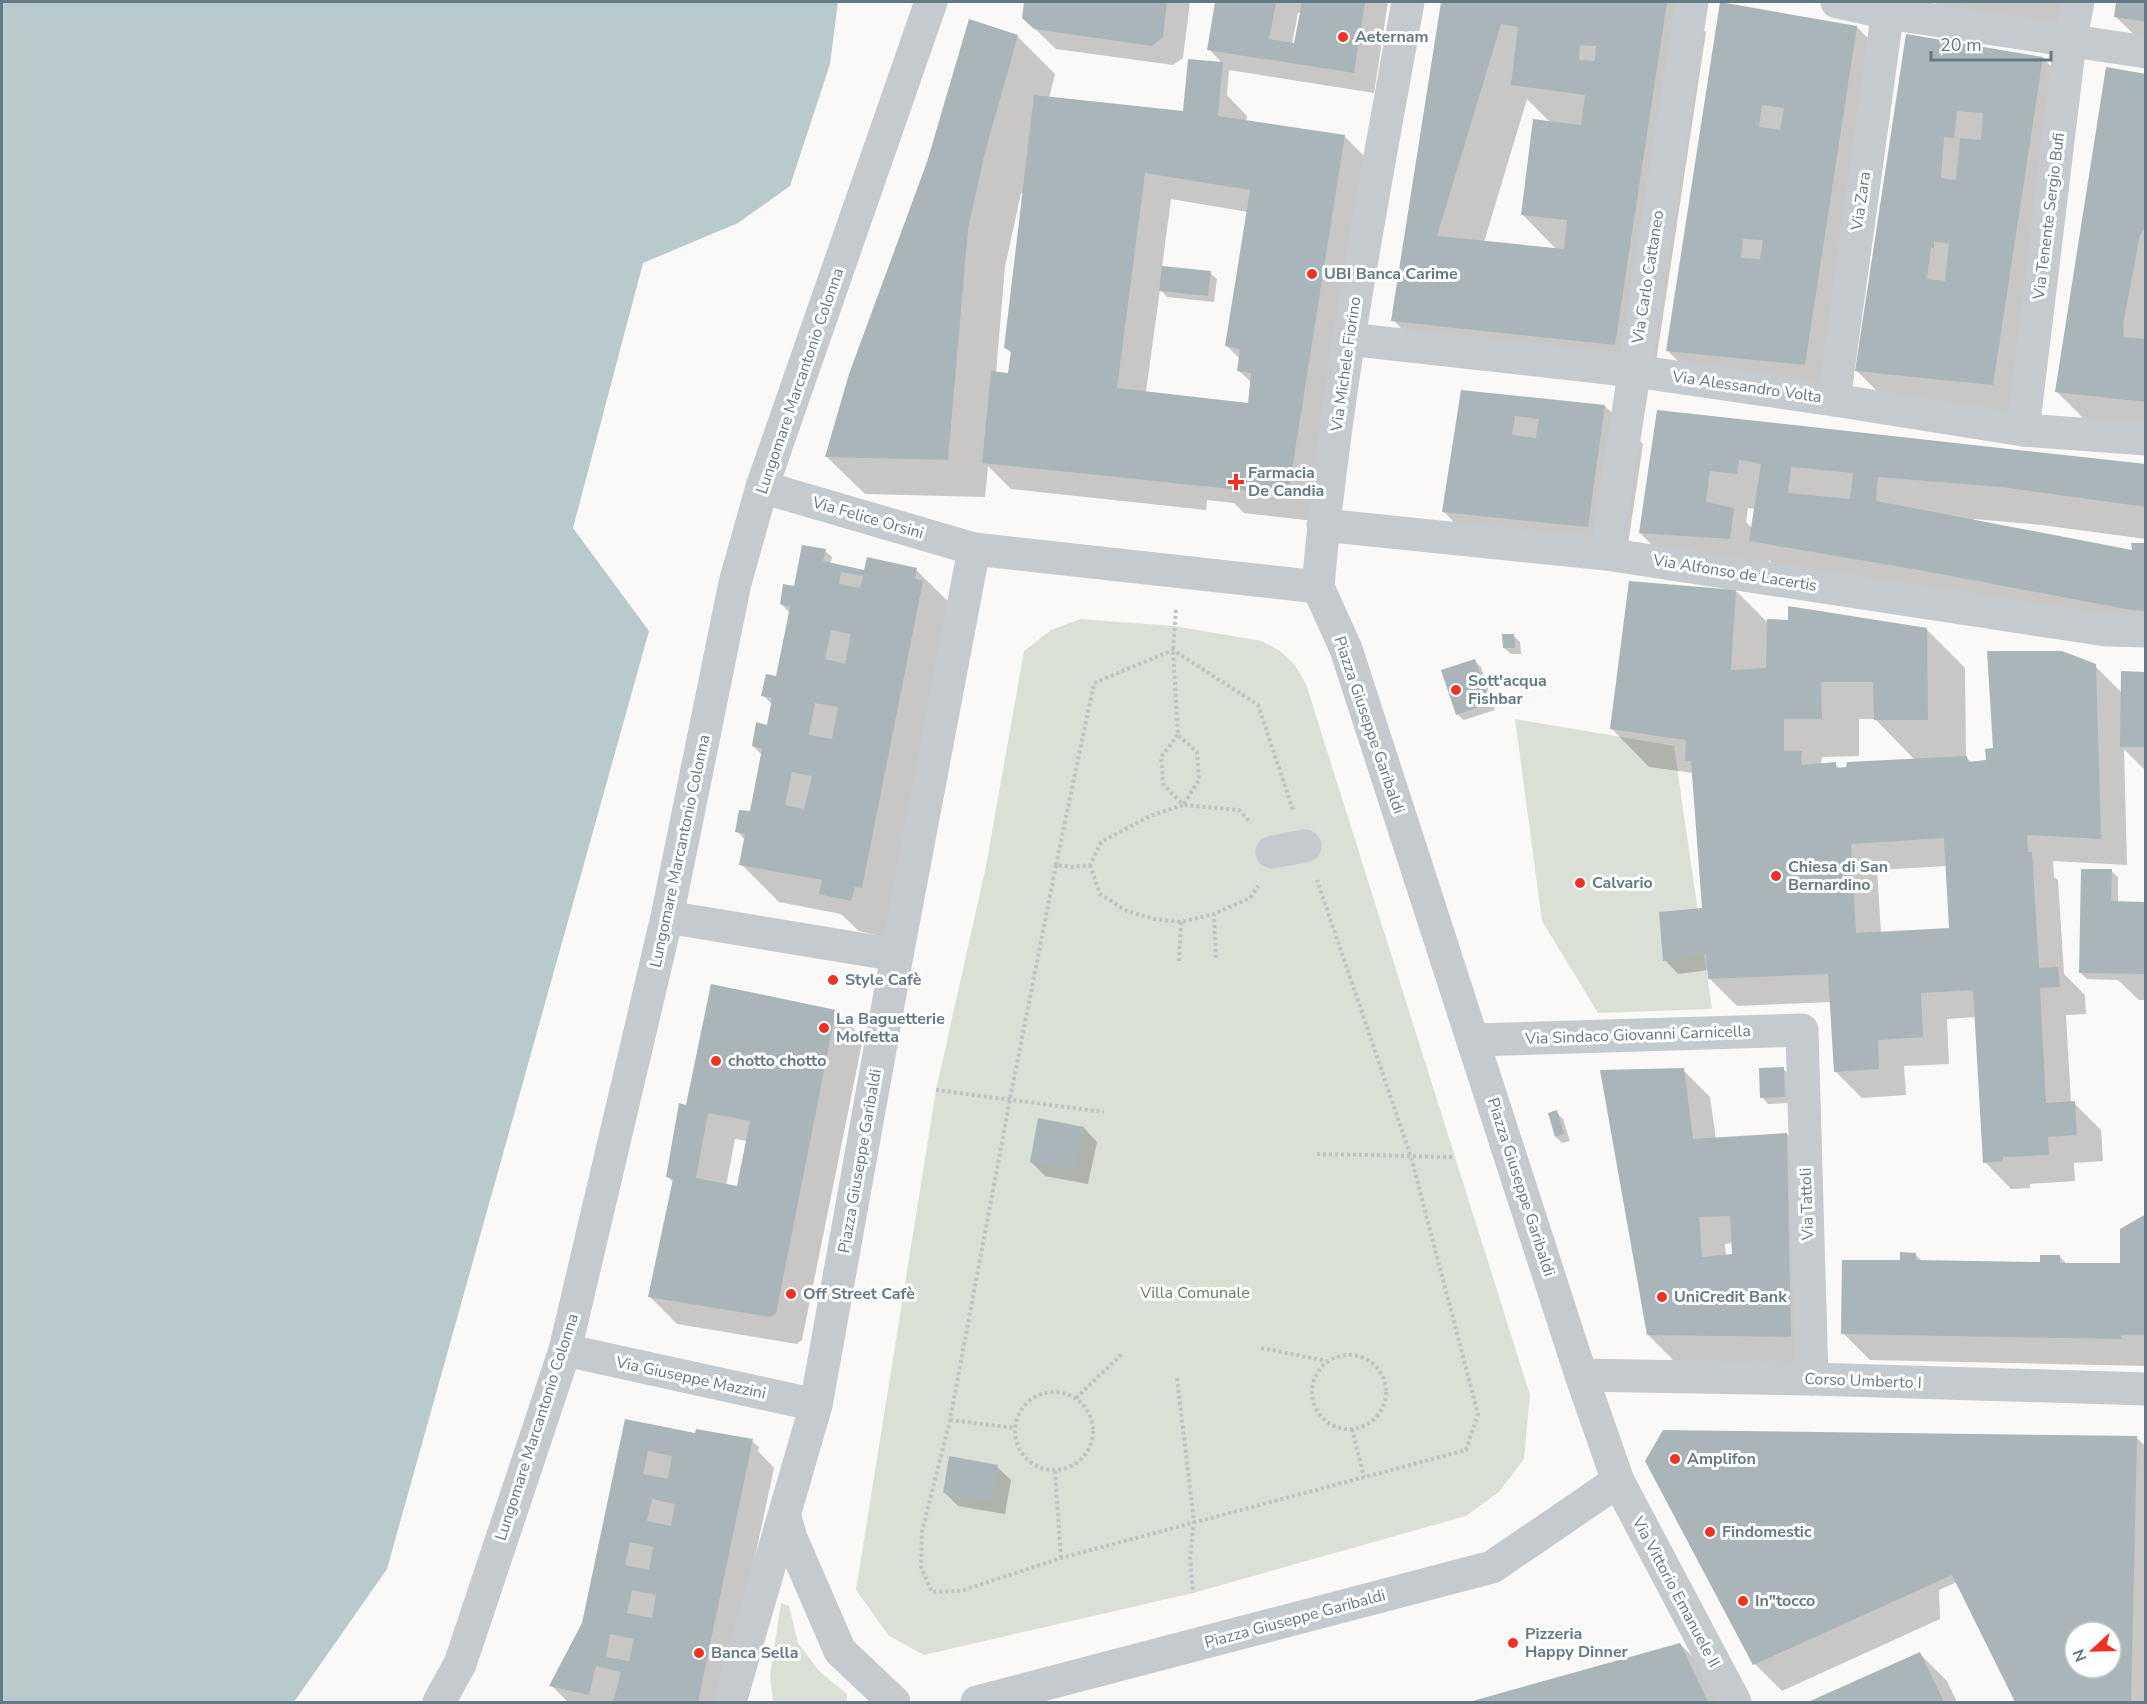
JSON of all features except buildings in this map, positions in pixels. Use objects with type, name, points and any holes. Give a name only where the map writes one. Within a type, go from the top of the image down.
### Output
[{"type":"street","name":"Lungomare Marcantonio Colonna","points":[[439,1702],[460,1664],[565,1350],[667,917],[735,583],[762,487],[931,2]]},
{"type":"street","name":"Via Michele Fiorino","points":[[1318,587],[1323,525],[1348,339],[1408,2]]},
{"type":"street","name":"Via Carlo Cattaneo","points":[[1606,554],[1692,2]]},
{"type":"street","points":[[1837,2],[1888,7],[2070,42],[2145,52]]},
{"type":"street","name":"Via Tenente Sergio Bufi","points":[[2023,430],[2070,42],[2078,2]]},
{"type":"street","name":"Via Zara","points":[[1834,400],[1888,7]]},
{"type":"street","name":"Via Alessandro Volta","points":[[1348,339],[1634,371],[2023,430],[2145,439]]},
{"type":"street","name":"Via Felice Orsini","points":[[762,487],[974,549]]},
{"type":"street","name":"Via Alfonso de Lacertis","points":[[1323,525],[1606,554],[2106,630],[2145,631]]},
{"type":"street","points":[[974,549],[1318,587]]},
{"type":"street","name":"Piazza Giuseppe Garibaldi","points":[[730,1702],[816,1405],[897,955],[974,549]]},
{"type":"street","name":"Piazza Giuseppe Garibaldi","points":[[977,1702],[1492,1567],[1618,1481],[1581,1375],[1346,649],[1318,587]]},
{"type":"street","points":[[1272,852],[1305,846]]},
{"type":"street","points":[[667,917],[897,955]]},
{"type":"street","name":"Via Sindaco Giovanni Carnicella","points":[[1473,1040],[1802,1030]]},
{"type":"street","name":"Via Tattoli","points":[[1802,1030],[1812,1379]]},
{"type":"street","name":"Via Giuseppe Mazzini","points":[[565,1350],[816,1405]]},
{"type":"street","name":"Corso Umberto I","points":[[1581,1375],[2145,1389]]},
{"type":"street","name":"Via Vittorio Emanuele II","points":[[1618,1481],[1735,1702]]},
{"type":"street","points":[[785,1517],[791,1538],[840,1651],[894,1702]]},
{"type":"path","points":[[1174,626],[1173,650],[1178,735],[1161,757],[1163,784],[1183,805]]},
{"type":"path","points":[[1178,735],[1197,752],[1199,780],[1183,805]]},
{"type":"path","points":[[1183,805],[1239,810],[1264,837],[1272,852],[1267,872],[1250,898],[1214,914],[1181,922],[1154,919],[1127,911],[1100,894],[1090,865],[1101,842],[1150,816],[1183,805]]},
{"type":"path","points":[[1090,865],[1072,867],[1056,865],[950,1420],[922,1532],[921,1567],[932,1592],[961,1591],[1061,1558],[1466,1450],[1478,1414],[1411,1156]]},
{"type":"path","points":[[1214,914],[1216,958]]},
{"type":"path","points":[[1179,961],[1181,922]]},
{"type":"path","points":[[936,1090],[1104,1112]]},
{"type":"path","points":[[1317,1154],[1454,1157]]},
{"type":"path","points":[[1261,1348],[1328,1361]]},
{"type":"path","points":[[1076,1398],[1123,1353]]},
{"type":"path","points":[[1339,1356],[1357,1356],[1374,1364],[1382,1374],[1386,1385],[1386,1398],[1375,1420],[1352,1429],[1341,1428],[1329,1424],[1320,1415],[1314,1405],[1312,1393],[1319,1370],[1328,1361],[1339,1356]]},
{"type":"path","points":[[1177,1378],[1194,1521],[1190,1557],[1193,1593]]},
{"type":"path","points":[[1050,1392],[1064,1393],[1076,1398],[1091,1419],[1092,1443],[1086,1454],[1078,1463],[1055,1471],[1043,1470],[1031,1464],[1016,1441],[1015,1428],[1018,1414],[1026,1403],[1037,1395],[1050,1392]]},
{"type":"path","points":[[950,1420],[1015,1428]]},
{"type":"path","points":[[1352,1429],[1364,1477]]},
{"type":"path","points":[[1055,1471],[1061,1558]]},
{"type":"green space","name":"Villa Comunale","points":[[1080,619],[1174,626],[1262,641],[1280,651],[1295,665],[1306,684],[1530,1395],[1524,1459],[1499,1492],[1466,1516],[1193,1593],[924,1655],[889,1636],[856,1590],[936,1090],[986,866],[1024,651],[1051,630]]},
{"type":"green space","points":[[1515,719],[1674,746],[1712,1009],[1598,1013],[1542,921]]},
{"type":"green space","points":[[781,1603],[789,1606],[798,1643],[819,1671],[847,1694],[847,1702],[773,1702],[770,1676]]},
{"type":"shaded area","points":[[2,2],[838,2],[830,64],[790,186],[738,223],[643,263],[573,528],[649,631],[387,1569],[294,1702],[2,1702]]},
{"type":"place","name":"Aeternam","points":[[1343,37]]},
{"type":"place","name":"UBI Banca Carime","points":[[1312,274]]},
{"type":"place","name":"Farmacia De Candia","points":[[1236,482]]},
{"type":"place","name":"Sott'acqua Fishbar","points":[[1456,690]]},
{"type":"place","name":"Chiesa di San Bernardino","points":[[1776,876]]},
{"type":"place","name":"Calvario","points":[[1580,883]]},
{"type":"place","name":"Style Cafè","points":[[833,980]]},
{"type":"place","name":"La Baguetterie Molfetta","points":[[824,1028]]},
{"type":"place","name":"chotto chotto","points":[[716,1061]]},
{"type":"place","name":"Off Street Cafè","points":[[791,1294]]},
{"type":"place","name":"UniCredit Bank","points":[[1662,1297]]},
{"type":"place","name":"Amplifon","points":[[1675,1459]]},
{"type":"place","name":"Findomestic","points":[[1710,1532]]},
{"type":"place","name":"In\"tocco","points":[[1743,1601]]},
{"type":"place","name":"Pizzeria Happy Dinner","points":[[1513,1643]]},
{"type":"place","name":"Banca Sella","points":[[699,1653]]}]
